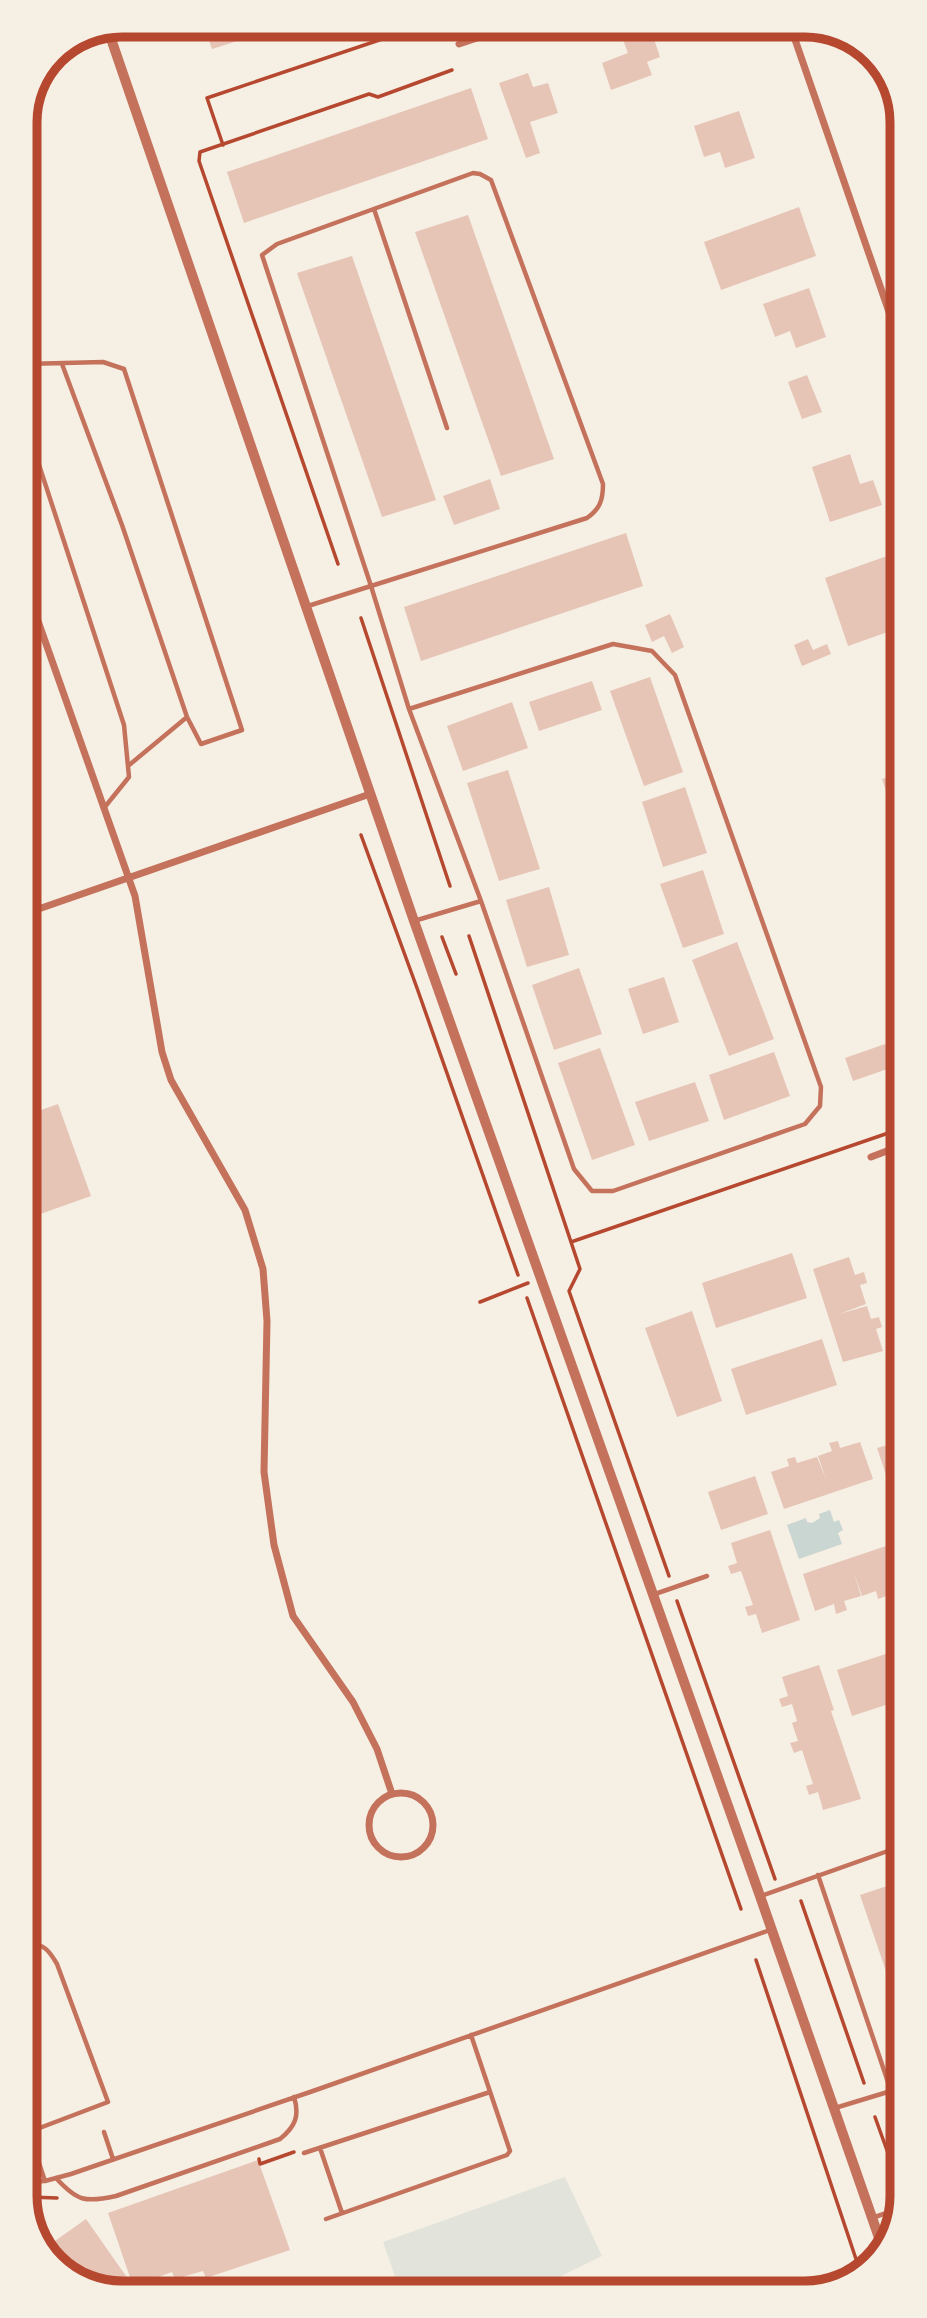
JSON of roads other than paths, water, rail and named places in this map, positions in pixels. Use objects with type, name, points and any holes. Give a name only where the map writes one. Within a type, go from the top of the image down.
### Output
[{"type":"street","points":[[458,44],[479,37]]},
{"type":"street","points":[[794,37],[890,315]]},
{"type":"street","points":[[111,38],[414,921],[879,2238]]},
{"type":"street","points":[[37,619],[135,896],[162,1052],[168,1070],[245,1210],[263,1269],[267,1321],[264,1472],[274,1545],[293,1616],[353,1702],[377,1749],[392,1794]]},
{"type":"street","points":[[37,910],[370,794]]},
{"type":"street","points":[[871,1157],[890,1150]]},
{"type":"street","points":[[392,1794],[414,1795],[423,1801],[433,1820],[429,1841],[413,1855],[392,1857],[383,1852],[370,1836],[370,1815],[383,1798],[392,1794]]},
{"type":"lane","points":[[307,607],[371,586],[587,518],[597,511],[603,498],[603,484],[491,180],[480,174],[473,173],[276,244],[262,255],[371,586],[409,709],[481,901],[574,1169],[592,1191],[613,1191],[805,1124],[820,1106],[821,1087],[675,675],[652,651],[613,644],[409,709]]},
{"type":"lane","points":[[374,209],[447,428]]},
{"type":"lane","points":[[37,364],[103,362],[124,369],[242,730],[201,744],[187,717],[122,525],[62,364]]},
{"type":"lane","points":[[37,459],[124,725],[129,777],[103,809]]},
{"type":"lane","points":[[128,766],[187,717]]},
{"type":"lane","points":[[414,921],[481,901]]},
{"type":"lane","points":[[654,1595],[707,1576]]},
{"type":"lane","points":[[760,1896],[890,1850]]},
{"type":"lane","points":[[818,1875],[890,2088]]},
{"type":"lane","points":[[37,2182],[56,2178],[294,2097],[771,1930]]},
{"type":"lane","points":[[37,1944],[48,1950],[57,1964],[108,2102],[37,2130]]},
{"type":"lane","points":[[326,2219],[507,2155],[510,2151],[471,2035]]},
{"type":"lane","points":[[834,2109],[890,2091]]},
{"type":"lane","points":[[304,2153],[490,2092]]},
{"type":"lane","points":[[56,2178],[75,2197],[99,2200],[117,2196],[280,2139],[296,2122],[298,2110],[294,2097]]},
{"type":"lane","points":[[104,2132],[113,2159]]},
{"type":"lane","points":[[320,2148],[342,2213]]},
{"type":"lane","points":[[37,2157],[45,2181]]},
{"type":"lane","points":[[872,2218],[889,2212]]}]
